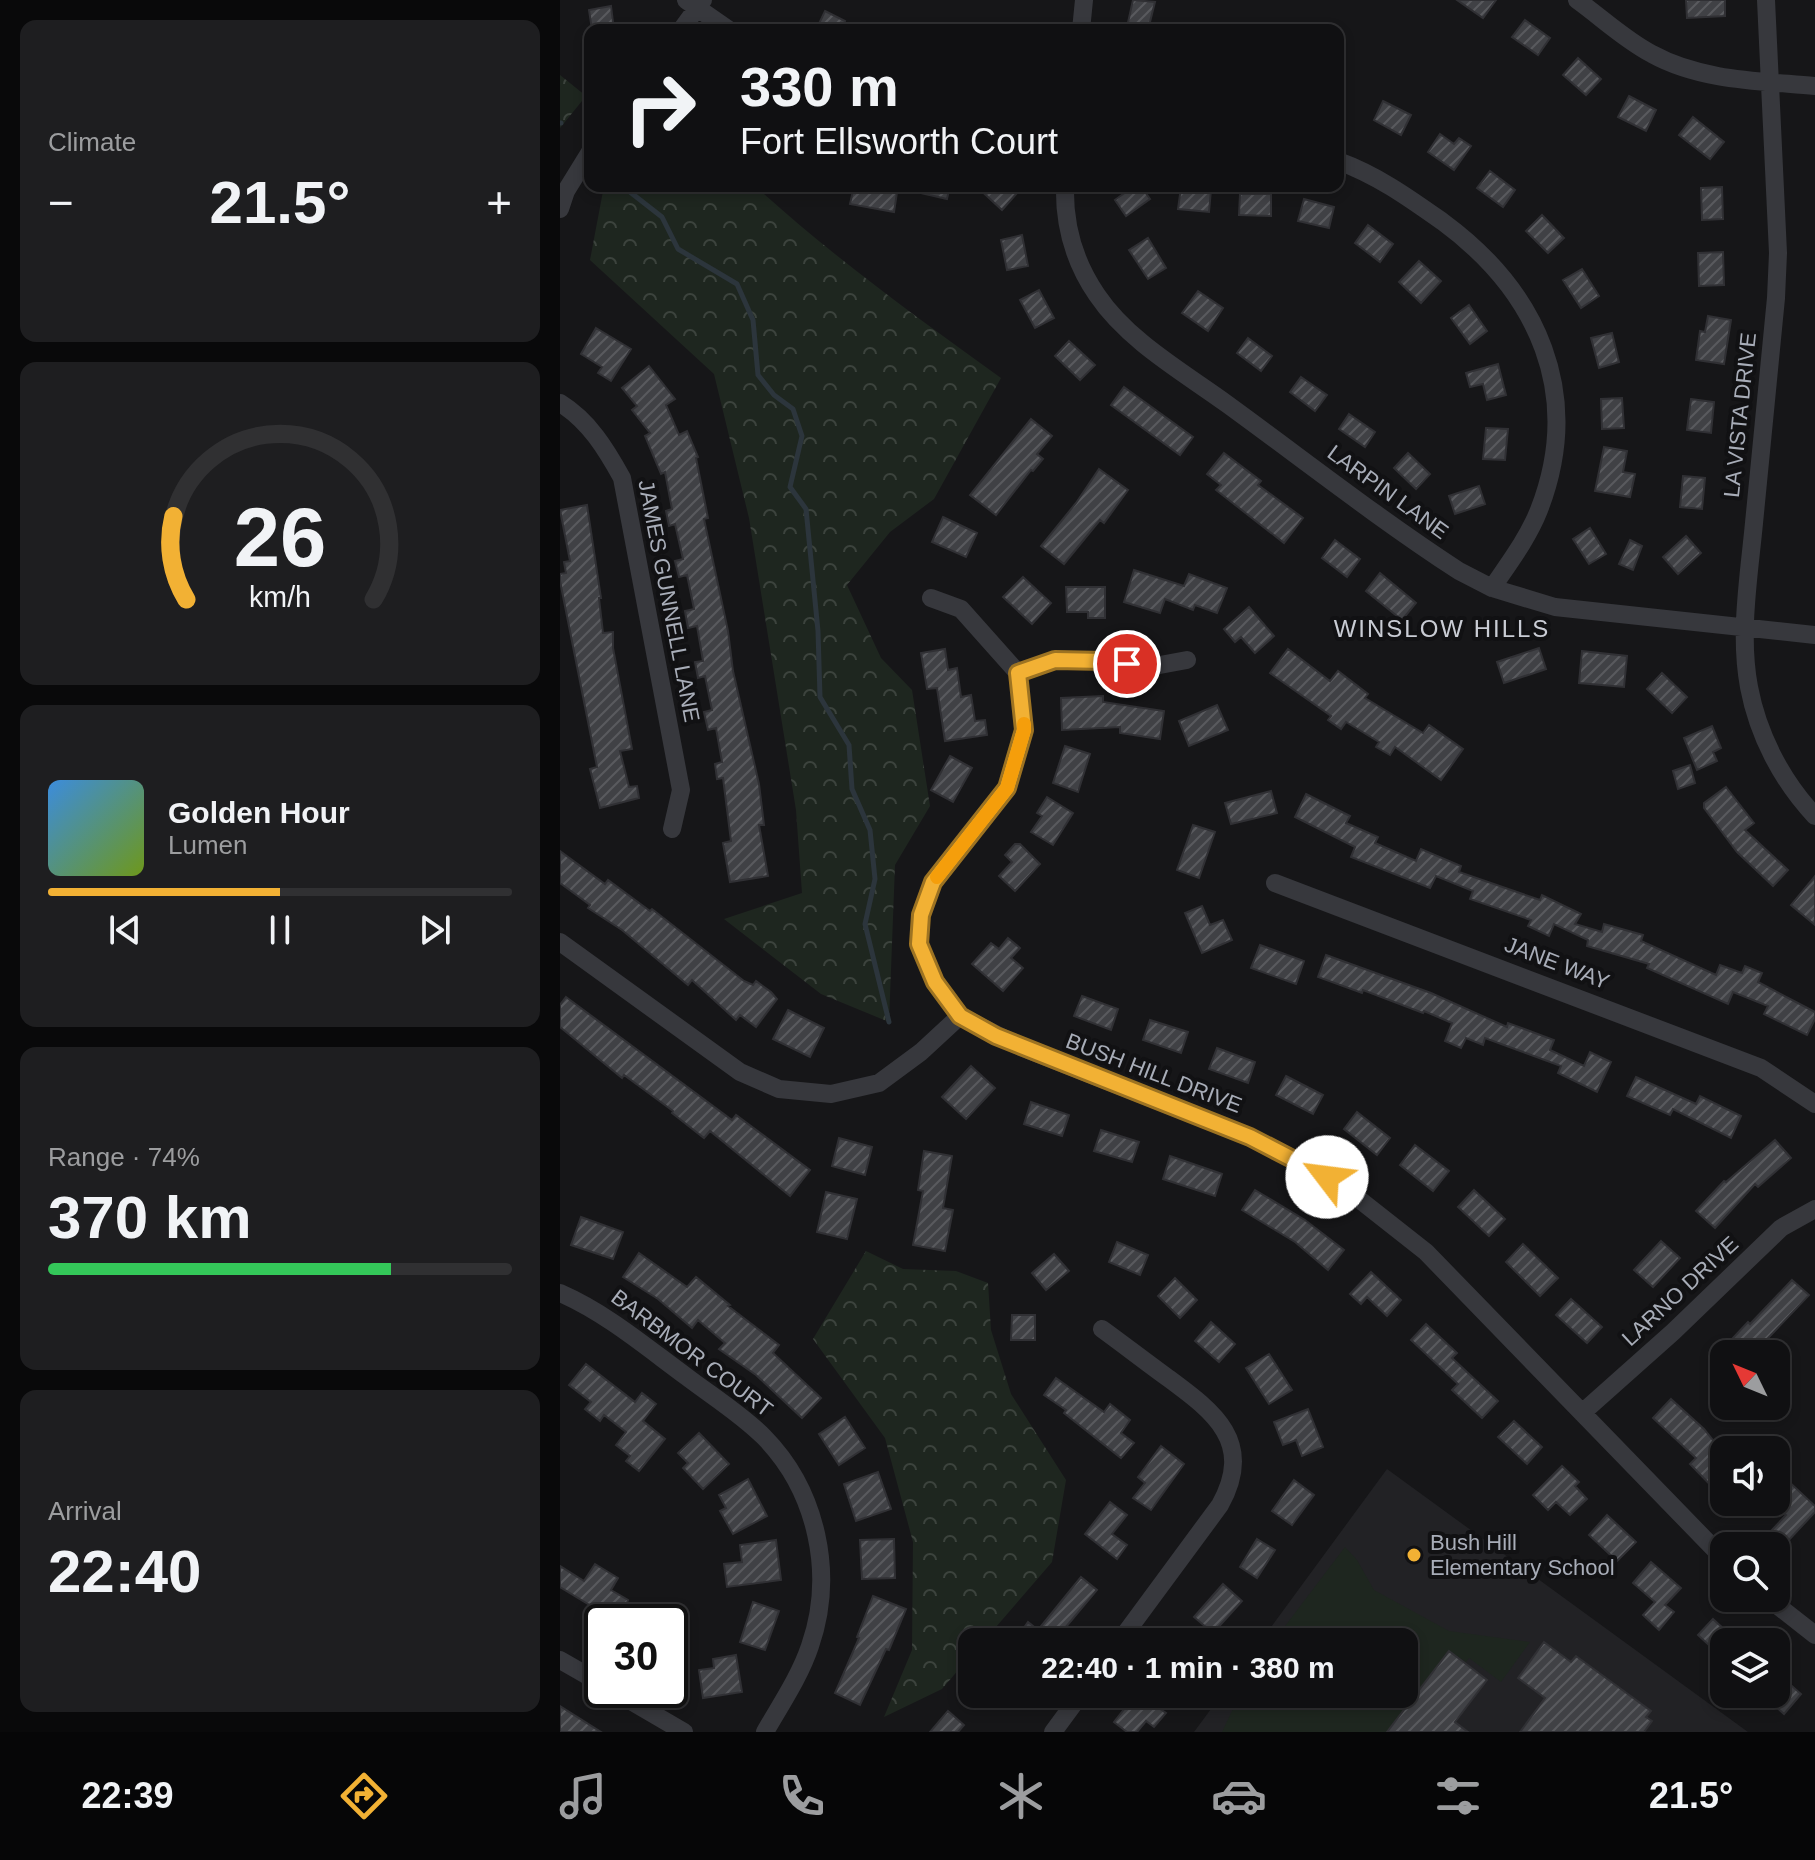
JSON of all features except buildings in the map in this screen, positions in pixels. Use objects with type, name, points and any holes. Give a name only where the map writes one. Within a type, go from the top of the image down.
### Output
[{"type":"street","points":[[1082,24],[1084,0]]},
{"type":"street","points":[[1577,0],[1633,42],[1673,64],[1696,71],[1815,86]]},
{"type":"street","name":"LA VISTA DRIVE","points":[[1766,0],[1778,253],[1746,599],[1746,670],[1756,715],[1777,764],[1815,816]]},
{"type":"street","points":[[684,24],[696,3],[722,24]]},
{"type":"street","points":[[560,209],[566,191],[584,162]]},
{"type":"street","points":[[1344,163],[1396,188],[1462,237],[1508,282],[1540,338],[1555,406],[1552,465],[1529,532],[1492,588]]},
{"type":"street","name":"LARPIN LANE","points":[[1065,192],[1066,213],[1076,256],[1097,297],[1114,317],[1171,363],[1459,571],[1492,588],[1567,609],[1815,635]]},
{"type":"street","name":"JAMES GUNNELL LANE","points":[[560,403],[586,424],[606,448],[622,478],[681,790],[672,829]]},
{"type":"street","points":[[931,598],[961,609],[1018,673],[1055,660],[1105,661],[1149,667],[1187,660]]},
{"type":"street","name":"BUSH HILL DRIVE","points":[[1018,673],[1024,730],[1007,788],[933,882],[921,915],[919,944],[935,982],[960,1016],[996,1036],[1250,1137],[1307,1165],[1346,1189],[1426,1252],[1710,1545]]},
{"type":"street","name":"JANE WAY","points":[[1275,883],[1761,1068],[1815,1104]]},
{"type":"street","points":[[560,942],[740,1072],[779,1089],[831,1094],[879,1083],[921,1052],[960,1016]]},
{"type":"street","name":"LARNO DRIVE","points":[[1582,1413],[1673,1332],[1781,1228],[1815,1209]]},
{"type":"street","name":"BARBMOR COURT","points":[[560,1293],[595,1310],[745,1420],[778,1453],[803,1492],[819,1547],[820,1604],[805,1660],[765,1732]]},
{"type":"street","points":[[1102,1329],[1207,1407],[1225,1430],[1232,1451],[1233,1468],[1229,1487],[1220,1505],[1129,1628]]},
{"type":"street","points":[[1786,1612],[1815,1635]]},
{"type":"street","points":[[560,1660],[584,1674]]},
{"type":"street","points":[[643,1708],[684,1732]]},
{"type":"street","points":[[1053,1732],[1071,1708]]},
{"type":"shaded area","name":"Bush Hill Elementary School","points":[[1387,1469],[1710,1704],[1710,1708],[1715,1708],[1748,1732],[1194,1732],[1212,1708],[1418,1708],[1418,1628],[1270,1628]]},
{"type":"green space","points":[[560,75],[584,94],[584,98],[560,128]]},
{"type":"green space","points":[[603,192],[762,192],[844,261],[1001,378],[934,499],[890,532],[847,585],[881,658],[912,690],[930,806],[895,865],[889,1022],[821,994],[724,919],[802,893],[796,810],[749,518],[714,374],[590,260]]},
{"type":"green space","points":[[866,1251],[903,1269],[956,1271],[988,1283],[991,1330],[1011,1394],[1066,1480],[1052,1562],[995,1628],[958,1628],[958,1670],[942,1689],[884,1717],[912,1650],[913,1542],[885,1438],[813,1339]]},
{"type":"green space","points":[[1345,1547],[1357,1560],[1374,1590],[1449,1631],[1530,1642],[1501,1682],[1469,1658],[1466,1662],[1449,1651],[1418,1692],[1418,1628],[1284,1628]]},
{"type":"green space","points":[[1233,1708],[1405,1708],[1387,1732],[1222,1732]]},
{"type":"waterway","points":[[630,192],[662,217],[678,249],[737,284],[753,320],[758,375],[774,395],[793,409],[802,436],[790,487],[806,509],[818,631],[820,697],[849,745],[852,789],[870,830],[875,879],[865,924],[889,1022]]},
{"type":"slow traffic","points":[[937,877],[1007,788],[1024,724]]},
{"type":"place","name":"Bush Hill Elementary School","points":[[1414,1555]]},
{"type":"district","name":"WINSLOW HILLS","points":[[1442,628]]},
{"type":"route","points":[[1127,664],[1055,660],[1018,673],[1024,730],[1007,788],[933,882],[921,915],[919,944],[935,982],[960,1016],[996,1036],[1250,1137],[1327,1177]]}]
